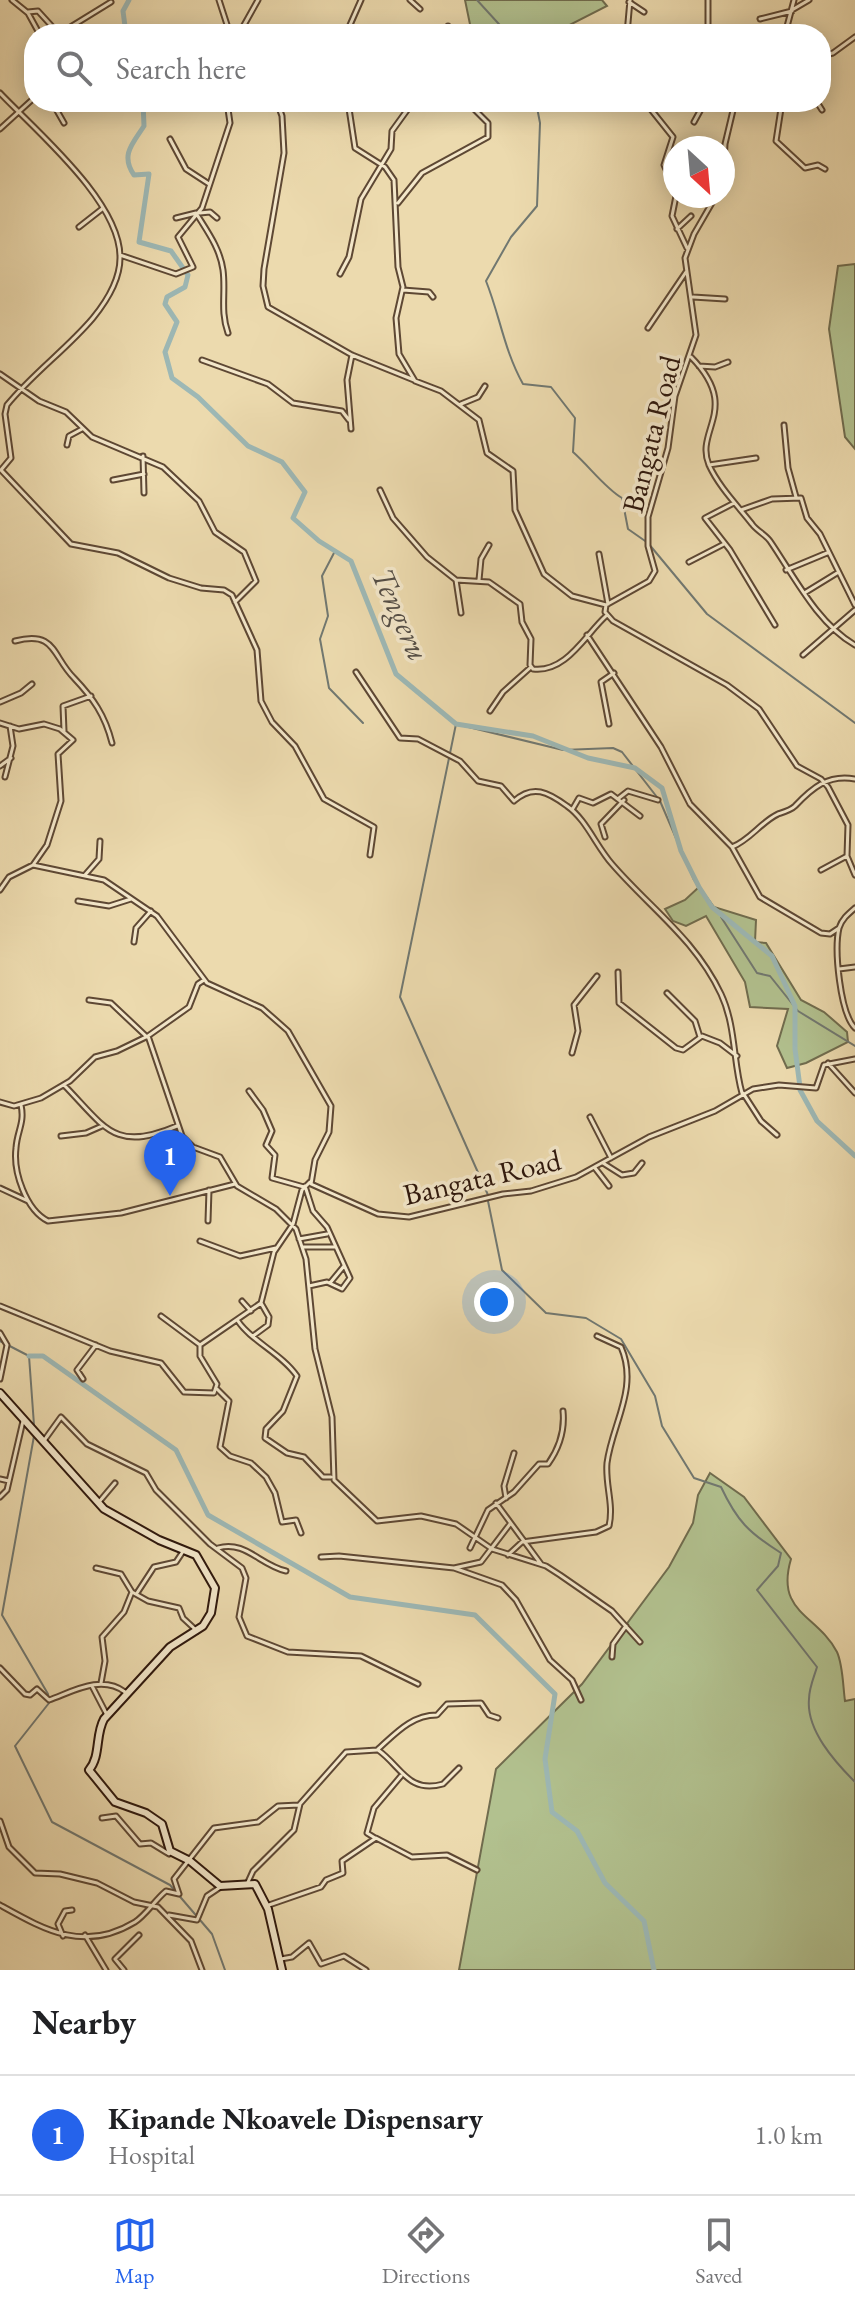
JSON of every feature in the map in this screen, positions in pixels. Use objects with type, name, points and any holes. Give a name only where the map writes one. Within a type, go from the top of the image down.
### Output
[{"type":"street","points":[[12,0],[28,13],[34,24]]},
{"type":"street","points":[[219,0],[227,24]]},
{"type":"street","points":[[246,24],[258,0]]},
{"type":"street","points":[[350,24],[361,0]]},
{"type":"street","points":[[410,0],[420,9]]},
{"type":"street","points":[[708,0],[708,24]]},
{"type":"street","points":[[788,24],[794,0]]},
{"type":"street","points":[[760,19],[792,11],[809,0]]},
{"type":"street","points":[[629,1],[644,12]]},
{"type":"street","points":[[628,24],[629,1]]},
{"type":"street","points":[[75,24],[111,2]]},
{"type":"street","points":[[28,12],[38,11],[50,24]]},
{"type":"street","points":[[831,54],[855,37]]},
{"type":"street","points":[[0,93],[53,144],[110,219],[120,255],[116,278],[95,315],[22,388],[6,409],[11,458],[0,471],[71,544],[118,553],[180,582],[224,590],[235,602],[257,650],[260,696],[269,718],[295,746],[324,799],[374,827],[370,855]]},
{"type":"street","points":[[0,129],[24,105]]},
{"type":"street","points":[[58,112],[64,123]]},
{"type":"street","points":[[120,255],[156,269],[186,272],[193,262],[178,237],[199,214],[230,123],[228,112]]},
{"type":"street","points":[[281,112],[284,153],[264,269],[267,304],[275,312],[352,355],[441,391],[461,404],[481,423],[487,453],[513,471],[515,510],[544,574],[576,599],[607,605]]},
{"type":"street","points":[[349,112],[353,146],[393,177],[397,203],[397,261],[403,290],[396,318],[397,349],[414,380]]},
{"type":"street","points":[[340,274],[349,257],[360,201],[379,164],[391,149],[392,131],[406,112]]},
{"type":"street","points":[[397,203],[422,173],[488,137],[488,123],[477,112]]},
{"type":"street","points":[[653,112],[672,136]]},
{"type":"street","points":[[694,122],[700,112]]},
{"type":"street","points":[[727,136],[733,112]]},
{"type":"street","points":[[780,112],[776,141],[804,167],[818,165],[825,169]]},
{"type":"street","points":[[170,139],[186,169],[209,184]]},
{"type":"street","points":[[674,208],[672,216],[687,249]]},
{"type":"street","name":"Bangata Road","points":[[607,605],[649,581],[655,571],[648,546],[648,517],[668,448],[675,396],[691,357],[697,330],[686,272],[687,249],[709,208]]},
{"type":"street","points":[[79,227],[102,209]]},
{"type":"street","points":[[176,218],[193,212],[210,212],[217,218]]},
{"type":"street","points":[[199,214],[213,239],[223,267],[222,316],[228,333]]},
{"type":"street","points":[[677,229],[691,216]]},
{"type":"street","points":[[648,328],[686,272]]},
{"type":"street","points":[[403,290],[427,291],[433,297]]},
{"type":"street","points":[[693,297],[725,299]]},
{"type":"street","points":[[351,429],[347,373],[352,355]]},
{"type":"street","points":[[691,357],[712,388],[716,408],[709,438],[709,465],[734,503],[769,539],[786,570],[836,629],[855,645]]},
{"type":"street","points":[[202,360],[268,384],[293,403],[342,411],[349,420]]},
{"type":"street","points":[[699,366],[714,367],[728,362]]},
{"type":"street","points":[[0,374],[41,402],[66,412],[92,437],[143,456],[174,476],[199,501],[215,532],[244,552],[256,581],[235,602]]},
{"type":"street","points":[[461,404],[478,397],[485,386]]},
{"type":"street","points":[[784,425],[788,468],[796,497]]},
{"type":"street","points":[[67,445],[69,436],[82,429]]},
{"type":"street","points":[[143,456],[144,493]]},
{"type":"street","points":[[709,465],[756,458]]},
{"type":"street","points":[[113,480],[144,474]]},
{"type":"street","points":[[380,490],[398,526],[427,557],[456,580],[479,580],[502,588],[521,606],[522,622],[531,639],[531,667],[503,692],[490,711]]},
{"type":"street","points":[[741,510],[763,501],[796,497],[803,500],[807,518],[839,572],[855,607],[836,629],[803,655]]},
{"type":"street","points":[[734,503],[705,517],[775,625]]},
{"type":"street","points":[[689,562],[724,544]]},
{"type":"street","points":[[479,580],[480,561],[489,545]]},
{"type":"street","points":[[786,570],[828,552]]},
{"type":"street","points":[[531,667],[545,669],[563,660],[606,616],[599,554]]},
{"type":"street","points":[[806,592],[839,572]]},
{"type":"street","points":[[456,580],[461,613]]},
{"type":"street","points":[[606,616],[747,697],[766,717],[797,766],[825,782],[848,825],[847,856],[855,875]]},
{"type":"street","points":[[587,635],[661,747],[694,811],[732,847],[759,896],[821,933],[830,934],[839,928],[855,908]]},
{"type":"street","points":[[15,641],[36,638],[56,649],[73,677],[92,695],[112,743]]},
{"type":"street","points":[[356,672],[400,738],[418,739],[460,761],[478,781],[501,786],[514,801],[530,790],[552,796],[572,810],[612,864],[693,946],[723,998],[737,1056],[736,1080],[761,1121],[777,1135]]},
{"type":"street","points":[[609,724],[601,682],[614,673]]},
{"type":"street","points":[[0,702],[21,693],[32,684]]},
{"type":"street","points":[[64,731],[63,706],[92,695]]},
{"type":"street","points":[[0,723],[21,729],[40,723],[64,731],[73,741],[58,754],[61,801],[47,845],[33,865],[9,877],[0,890]]},
{"type":"street","points":[[5,777],[13,742],[10,726]]},
{"type":"street","points":[[0,766],[11,758]]},
{"type":"street","points":[[732,847],[774,816],[792,809],[802,796],[825,782],[837,777],[855,779]]},
{"type":"street","points":[[605,837],[601,823],[628,791],[658,800]]},
{"type":"street","points":[[572,810],[579,798],[590,803],[609,794],[622,799],[640,816]]},
{"type":"street","points":[[848,825],[855,825]]},
{"type":"street","points":[[85,875],[99,859],[100,841]]},
{"type":"street","points":[[821,870],[847,856]]},
{"type":"street","points":[[33,865],[104,880],[151,911],[204,980],[253,1003],[275,1019],[297,1042],[325,1089],[331,1106],[330,1128],[315,1160],[310,1182],[305,1186],[293,1224],[276,1248],[261,1303],[200,1345]]},
{"type":"street","points":[[78,901],[109,906],[131,899]]},
{"type":"street","points":[[134,942],[136,928],[151,911]]},
{"type":"street","points":[[839,928],[839,969],[846,1017],[855,1028]]},
{"type":"street","points":[[839,969],[855,967]]},
{"type":"street","points":[[618,972],[619,1003],[681,1050],[700,1037]]},
{"type":"street","points":[[572,1053],[578,1031],[574,1005],[597,976]]},
{"type":"street","points":[[0,1102],[21,1105],[64,1085],[95,1057],[117,1051],[148,1036],[189,1007],[198,984],[204,980]]},
{"type":"street","points":[[667,993],[695,1021],[700,1037]]},
{"type":"street","points":[[89,1000],[111,1003],[148,1036],[177,1126],[189,1144],[225,1161],[235,1184],[293,1224],[303,1247],[315,1349],[332,1417],[333,1476],[377,1521],[429,1517],[456,1524],[492,1549],[541,1565],[606,1606],[640,1642]]},
{"type":"street","points":[[700,1037],[720,1043],[737,1056]]},
{"type":"street","points":[[828,1063],[855,1059]]},
{"type":"street","points":[[828,1063],[855,1093]]},
{"type":"street","name":"Bangata Road","points":[[310,1182],[318,1190],[372,1212],[404,1218],[506,1193],[531,1191],[595,1168],[649,1137],[715,1111],[743,1093],[779,1085],[814,1089],[828,1063]]},
{"type":"street","points":[[64,1085],[111,1133],[140,1137],[177,1126]]},
{"type":"street","points":[[249,1091],[263,1110],[272,1131],[266,1145],[275,1155],[272,1178],[305,1186]]},
{"type":"street","points":[[21,1105],[24,1124],[15,1153],[28,1201],[44,1220],[57,1222],[153,1206],[235,1184]]},
{"type":"street","points":[[590,1117],[611,1158]]},
{"type":"street","points":[[61,1136],[86,1133],[102,1126]]},
{"type":"street","points":[[603,1163],[622,1175],[633,1173],[642,1163]]},
{"type":"street","points":[[595,1168],[609,1186]]},
{"type":"street","points":[[305,1186],[314,1212],[327,1227],[327,1234],[350,1277],[344,1287],[330,1283],[309,1286]]},
{"type":"street","points":[[0,1188],[28,1201]]},
{"type":"street","points":[[208,1221],[209,1190]]},
{"type":"street","points":[[299,1239],[327,1234]]},
{"type":"street","points":[[200,1241],[240,1256],[276,1248]]},
{"type":"street","points":[[303,1247],[334,1247]]},
{"type":"street","points":[[330,1283],[344,1266]]},
{"type":"street","points":[[242,1301],[251,1311]]},
{"type":"street","points":[[253,1336],[268,1325],[269,1317],[261,1303]]},
{"type":"street","points":[[0,1306],[96,1345],[161,1363],[187,1393],[211,1394],[217,1389]]},
{"type":"street","points":[[161,1316],[200,1345]]},
{"type":"street","points":[[238,1321],[246,1333],[297,1376],[284,1408],[266,1429],[265,1438],[287,1453],[303,1456],[322,1476],[333,1476]]},
{"type":"street","points":[[0,1379],[7,1345],[1,1336]]},
{"type":"street","points":[[508,1555],[522,1542],[596,1532],[609,1526],[612,1504],[607,1464],[624,1411],[627,1372],[621,1347],[597,1336]]},
{"type":"street","points":[[83,1379],[77,1370],[96,1345]]},
{"type":"street","points":[[200,1345],[200,1356],[217,1389],[229,1401],[220,1447],[260,1470],[275,1493],[282,1522],[296,1520],[301,1533]]},
{"type":"street","points":[[0,1393],[43,1442],[59,1454],[98,1503],[108,1512],[201,1559],[215,1591],[211,1613],[197,1631],[170,1647],[107,1716],[99,1729],[96,1760],[90,1771],[115,1802],[146,1813],[162,1824],[166,1845],[173,1854]]},
{"type":"street","points":[[470,1548],[484,1515],[506,1498],[539,1463],[549,1463],[555,1455],[564,1430],[563,1411]]},
{"type":"street","points":[[43,1442],[62,1417],[87,1444],[148,1475],[156,1490],[238,1564],[246,1577],[239,1613],[247,1636],[288,1652],[361,1656],[418,1684]]},
{"type":"street","points":[[0,1497],[9,1481],[23,1421]]},
{"type":"street","points":[[506,1498],[504,1486],[514,1453]]},
{"type":"street","points":[[0,1479],[9,1481]]},
{"type":"street","points":[[98,1503],[115,1483]]},
{"type":"street","points":[[496,1503],[541,1565]]},
{"type":"street","points":[[454,1568],[480,1563],[510,1524]]},
{"type":"street","points":[[218,1548],[244,1548],[265,1564],[286,1571]]},
{"type":"street","points":[[101,1683],[105,1661],[102,1637],[124,1612],[154,1567],[176,1562],[184,1550]]},
{"type":"street","points":[[321,1557],[339,1556],[454,1568],[478,1574],[508,1590],[549,1658],[570,1678],[581,1700]]},
{"type":"street","points":[[96,1568],[121,1574],[134,1593],[155,1604],[179,1608],[183,1618],[197,1631]]},
{"type":"street","points":[[612,1657],[613,1644],[627,1625]]},
{"type":"street","points":[[0,1668],[25,1694],[30,1695],[37,1689],[50,1700],[62,1692],[101,1683],[127,1694]]},
{"type":"street","points":[[92,1686],[107,1716]]},
{"type":"street","points":[[248,1882],[253,1871],[294,1830],[300,1804],[343,1754],[378,1750],[397,1731],[424,1716],[437,1715],[447,1704],[476,1706],[481,1703],[490,1716],[498,1718]]},
{"type":"street","points":[[378,1750],[401,1776],[416,1785],[434,1786],[447,1781],[459,1768]]},
{"type":"street","points":[[401,1776],[374,1808],[367,1833],[412,1857],[449,1855],[477,1870]]},
{"type":"street","points":[[0,1905],[64,1937],[85,1935],[134,1922],[167,1891],[179,1894],[173,1880],[217,1827],[258,1822],[278,1806],[300,1804]]},
{"type":"street","points":[[102,1818],[116,1816],[141,1845],[151,1843],[189,1861],[223,1887]]},
{"type":"street","points":[[0,1821],[9,1847],[35,1873],[63,1874],[97,1883],[169,1915],[197,1920],[207,1896],[223,1887],[248,1882],[255,1884],[267,1906],[282,1970]]},
{"type":"street","points":[[267,1906],[323,1886],[326,1879],[343,1873],[342,1861],[375,1838]]},
{"type":"street","points":[[64,1937],[57,1926],[65,1911],[72,1910]]},
{"type":"street","points":[[169,1915],[191,1941],[202,1970]]},
{"type":"street","points":[[85,1935],[106,1970]]},
{"type":"street","points":[[119,1969],[115,1959],[139,1935]]},
{"type":"street","points":[[281,1959],[292,1957],[309,1943],[321,1964],[344,1956],[366,1970]]},
{"type":"green space","points":[[465,0],[602,0],[607,6],[572,24],[470,24]]},
{"type":"green space","points":[[855,264],[855,449],[845,437],[829,329],[838,266]]},
{"type":"green space","points":[[699,887],[714,907],[756,920],[755,942],[766,943],[801,1000],[824,1012],[847,1032],[848,1042],[806,1063],[787,1068],[777,1046],[788,1009],[750,1007],[745,982],[706,916],[686,926],[673,921],[665,909],[685,900]]},
{"type":"green space","points":[[710,1473],[744,1497],[791,1559],[788,1577],[793,1602],[829,1639],[842,1670],[845,1701],[855,1699],[855,1970],[459,1970],[496,1769],[582,1684],[669,1567],[693,1523],[698,1495]]},
{"type":"waterway","name":"Tengeru","points":[[125,24],[123,11],[129,0]]},
{"type":"waterway","points":[[477,0],[499,24]]},
{"type":"waterway","name":"Tengeru","points":[[143,112],[144,126],[128,155],[134,175],[149,174],[139,242],[171,251],[188,275],[185,287],[167,297],[165,304],[177,322],[165,352],[172,378],[198,397],[248,446],[282,462],[305,492],[293,518],[319,541],[351,561],[396,674],[456,724],[533,736],[588,758],[635,768],[662,788],[681,851],[712,907],[772,956],[795,1006],[795,1049],[800,1087]]},
{"type":"waterway","points":[[538,112],[537,206],[511,237],[486,281],[511,358],[523,384],[551,387],[575,418],[573,452],[622,498],[628,529],[648,543],[707,614],[855,723]]},
{"type":"waterway","points":[[335,551],[322,576],[328,616],[320,639],[329,688],[363,723]]},
{"type":"waterway","points":[[488,1195],[400,997],[456,724],[563,750],[613,748],[622,752],[660,801],[694,880],[711,903]]},
{"type":"waterway","points":[[721,917],[757,973],[770,976],[798,1011],[855,1046]]},
{"type":"waterway","name":"Tengeru","points":[[800,1090],[817,1121],[855,1156]]},
{"type":"waterway","points":[[488,1201],[502,1270],[546,1313],[586,1318],[621,1339],[655,1396],[662,1426],[694,1478],[721,1487],[745,1525],[781,1553],[778,1566],[757,1590],[817,1667],[809,1695],[812,1722],[831,1755],[855,1782]]},
{"type":"waterway","points":[[0,1341],[29,1356],[34,1425]]},
{"type":"waterway","points":[[29,1356],[43,1356],[176,1450],[208,1515],[350,1597],[475,1615],[555,1694],[545,1759],[552,1812],[577,1831],[605,1883],[644,1921],[654,1970]]},
{"type":"waterway","points":[[34,1436],[2,1615],[48,1694],[49,1703],[15,1746],[52,1822],[170,1885],[212,1934],[225,1970]]},
{"type":"place","name":"Kipande Nkoavele Dispensary","points":[[170,1196]]}]
